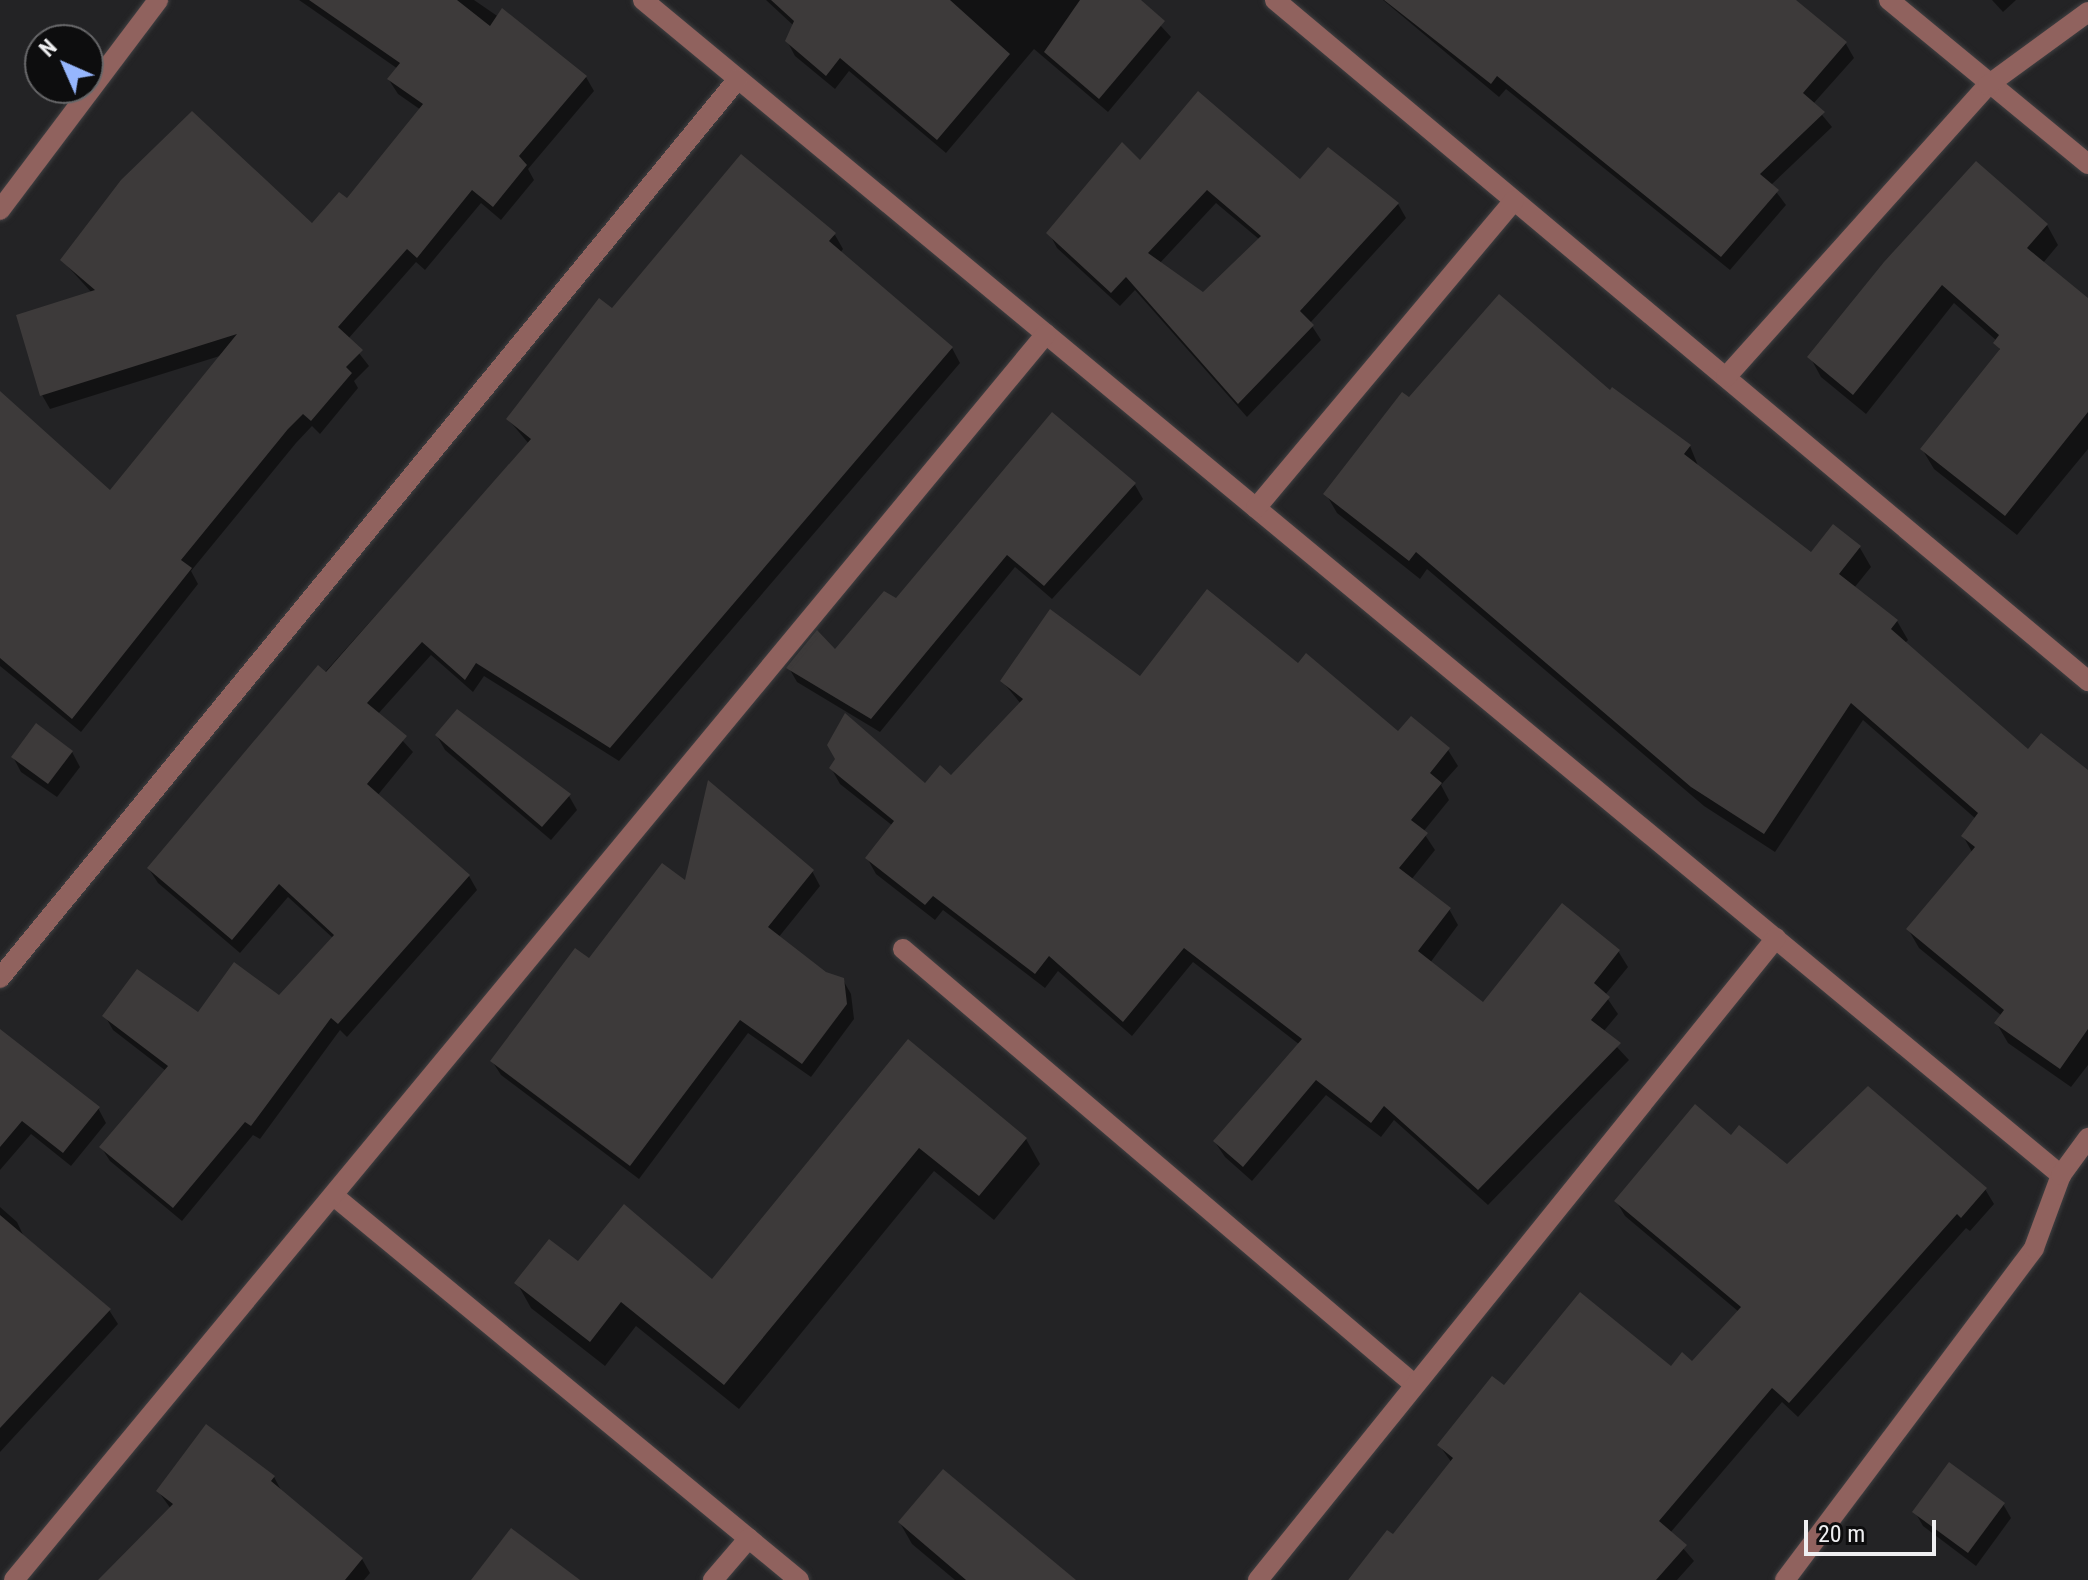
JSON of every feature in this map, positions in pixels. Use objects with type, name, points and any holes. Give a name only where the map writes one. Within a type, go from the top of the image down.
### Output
[{"type":"street","points":[[0,210],[158,0]]},
{"type":"street","points":[[643,0],[2061,1175]]},
{"type":"street","points":[[1275,0],[2088,681]]},
{"type":"street","points":[[1889,0],[1988,85],[2088,164]]},
{"type":"street","points":[[1726,377],[1988,85],[2088,12]]},
{"type":"street","points":[[0,978],[738,79]]},
{"type":"street","points":[[1256,508],[1514,201]]},
{"type":"street","points":[[14,1580],[1046,334]]},
{"type":"street","points":[[1258,1580],[1776,938]]},
{"type":"street","points":[[903,949],[1415,1385]]},
{"type":"street","points":[[1785,1580],[2034,1248],[2061,1175],[2088,1138]]},
{"type":"street","points":[[334,1196],[799,1580]]},
{"type":"street","points":[[713,1580],[749,1538]]},
{"type":"building","points":[[309,0],[457,0],[490,26],[502,8],[587,76],[519,156],[527,165],[493,207],[472,190],[417,258],[407,249],[338,327],[363,350],[346,367],[352,373],[311,421],[303,414],[288,429],[181,560],[192,568],[72,719],[0,658],[0,391],[110,490],[237,334],[40,396],[16,315],[95,290],[60,260],[121,180],[192,111],[312,223],[339,192],[347,198],[423,104],[387,79],[400,63]]},
{"type":"building","points":[[771,0],[950,0],[1010,54],[937,140],[840,58],[826,76],[785,41],[794,21]]},
{"type":"building","points":[[1080,0],[1141,0],[1165,21],[1099,99],[1044,52]]},
{"type":"building","points":[[1384,0],[1796,0],[1847,42],[1803,93],[1825,112],[1760,174],[1779,190],[1721,257],[1497,76],[1491,84]]},
{"type":"building","points":[[1198,91],[1300,179],[1328,147],[1399,203],[1300,311],[1314,325],[1238,404],[1126,277],[1111,293],[1046,233],[1122,142],[1140,160]],"holes":[[[1207,190],[1261,236],[1203,292],[1148,253]]]},
{"type":"building","points":[[741,154],[836,233],[829,241],[953,347],[610,748],[476,663],[465,680],[422,642],[367,703],[407,736],[367,784],[470,875],[338,1024],[331,1018],[251,1126],[245,1122],[173,1208],[99,1147],[168,1066],[102,1016],[137,969],[198,1012],[234,962],[279,995],[334,935],[279,884],[232,940],[147,868],[318,665],[326,672],[531,439],[506,419],[599,298],[612,308]]},
{"type":"building","points":[[1976,161],[2048,224],[2027,248],[2088,298],[2088,412],[2005,516],[1920,449],[2000,349],[1993,343],[1999,335],[1942,285],[1853,395],[1807,357],[1884,262]]},
{"type":"building","points":[[1499,294],[1610,390],[1612,387],[1691,445],[1684,454],[1811,552],[1833,524],[1861,546],[1839,574],[1898,620],[1891,629],[2028,749],[2041,733],[2088,770],[2088,1029],[2060,1069],[1994,1023],[2004,1010],[1906,929],[1975,847],[1961,836],[1978,813],[1851,703],[1764,834],[1691,787],[1416,552],[1409,561],[1323,494],[1402,392],[1409,397]]},
{"type":"building","points":[[1052,412],[1136,483],[1044,586],[1007,555],[871,719],[786,668],[817,630],[835,649],[884,591],[896,598]]},
{"type":"building","points":[[1207,589],[1298,663],[1306,653],[1398,731],[1411,716],[1450,748],[1430,773],[1442,783],[1411,820],[1428,833],[1399,868],[1451,908],[1418,951],[1483,1002],[1562,903],[1620,950],[1594,983],[1610,997],[1591,1020],[1621,1043],[1478,1190],[1384,1106],[1371,1123],[1316,1080],[1243,1167],[1213,1141],[1302,1039],[1184,948],[1123,1022],[1049,956],[1035,974],[933,896],[925,905],[865,858],[894,821],[829,768],[835,759],[827,745],[845,713],[925,783],[940,765],[951,775],[1023,699],[1000,681],[1050,609],[1140,676]]},
{"type":"building","points":[[457,709],[571,794],[542,827],[435,735]]},
{"type":"building","points":[[36,723],[73,751],[48,784],[11,757]]},
{"type":"building","points":[[708,780],[814,870],[768,927],[826,972],[844,978],[847,1004],[802,1064],[740,1020],[630,1166],[490,1061],[575,948],[589,958],[662,863],[685,880]]},
{"type":"building","points":[[0,1029],[100,1107],[63,1153],[22,1121],[0,1147]]},
{"type":"building","points":[[908,1039],[1027,1138],[979,1196],[919,1148],[724,1385],[621,1302],[590,1342],[514,1283],[549,1239],[578,1261],[624,1204],[712,1279]]},
{"type":"building","points":[[1868,1086],[1987,1188],[1961,1218],[1957,1214],[1789,1403],[1772,1388],[1659,1521],[1687,1545],[1656,1580],[1348,1580],[1387,1530],[1393,1534],[1453,1458],[1437,1445],[1492,1376],[1504,1385],[1580,1292],[1671,1366],[1682,1352],[1692,1361],[1741,1307],[1614,1201],[1695,1104],[1731,1135],[1739,1125],[1787,1164]]},
{"type":"building","points":[[0,1215],[111,1309],[0,1428]]},
{"type":"building","points":[[206,1424],[275,1476],[271,1481],[363,1558],[345,1580],[98,1580],[173,1504],[156,1491]]},
{"type":"building","points":[[1949,1462],[2005,1503],[1968,1553],[1912,1512]]},
{"type":"building","points":[[943,1469],[1076,1580],[966,1580],[898,1522]]},
{"type":"building","points":[[511,1528],[580,1580],[471,1580]]}]
